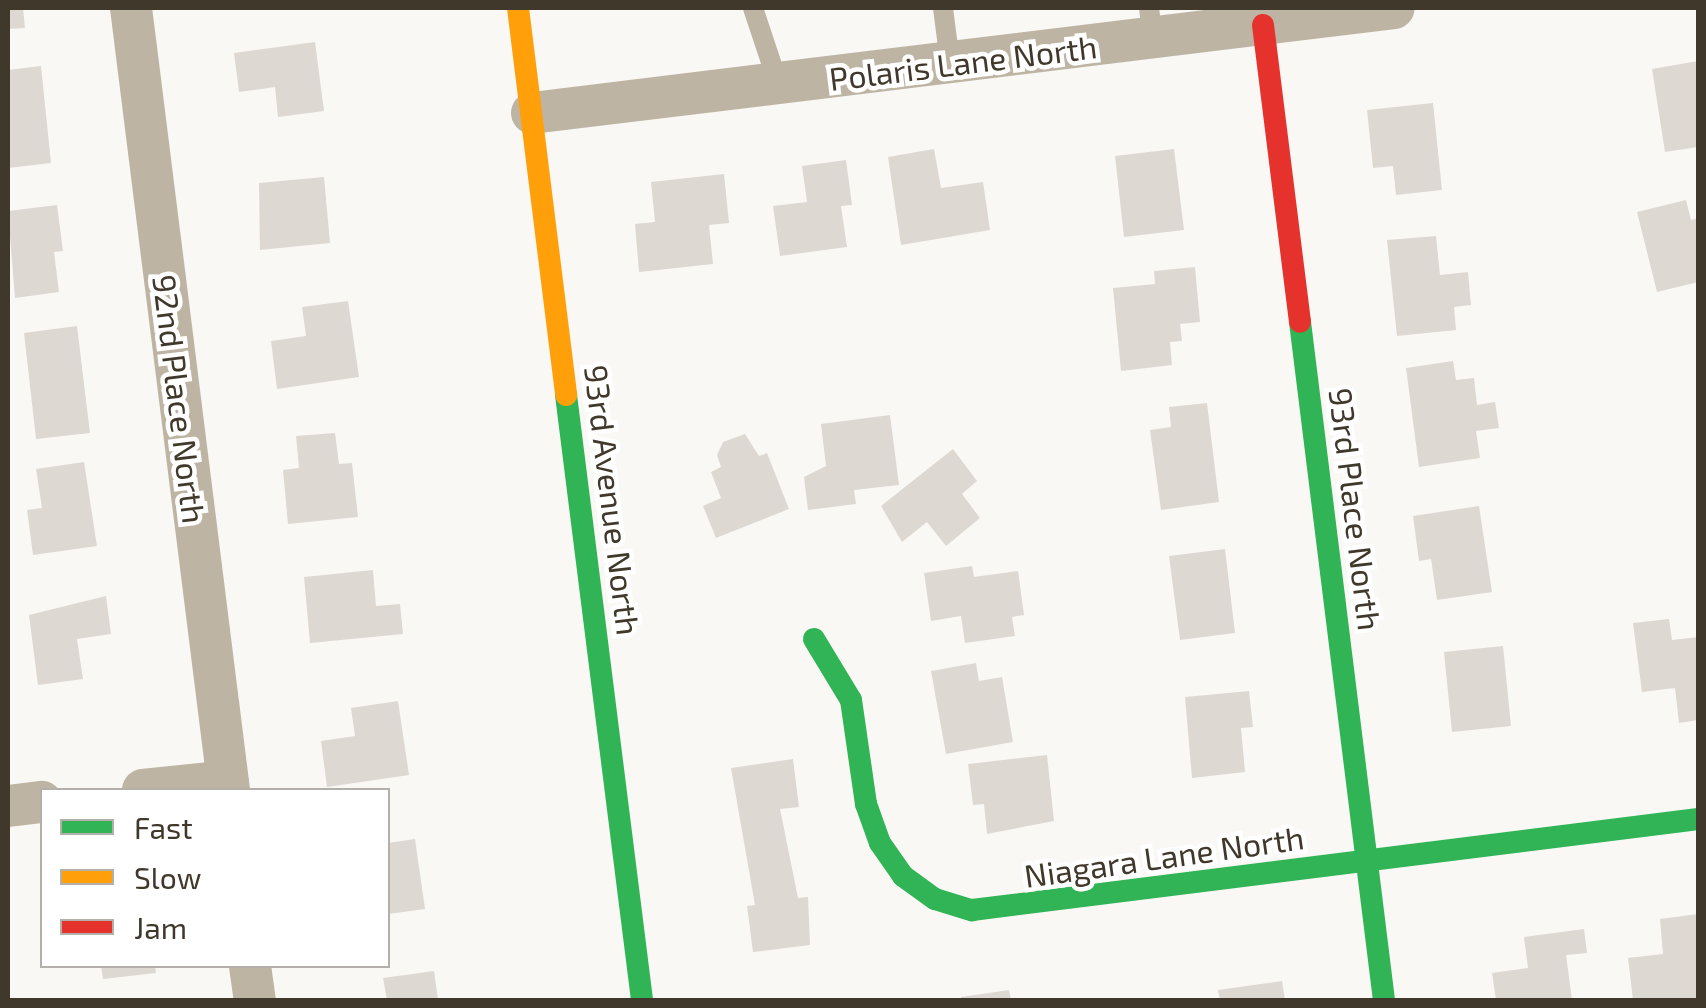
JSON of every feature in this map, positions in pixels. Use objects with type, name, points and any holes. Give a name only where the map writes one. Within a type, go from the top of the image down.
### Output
[{"type":"street","name":"92nd Place North","points":[[130,8],[228,786]]},
{"type":"street","name":"93rd Avenue North","points":[[518,8],[642,1000]]},
{"type":"street","name":"Polaris Lane North","points":[[532,112],[950,63],[1151,24],[1263,26],[1367,9]]},
{"type":"street","name":"93rd Place North","points":[[1263,26],[1384,1000]]},
{"type":"street","name":"Niagara Lane North","points":[[814,639],[852,700],[866,804],[880,843],[903,876],[935,898],[972,910],[1010,910],[1698,819]]},
{"type":"street","points":[[186,788],[228,786]]},
{"type":"street","points":[[8,806],[40,802]]},
{"type":"street","points":[[250,968],[255,1000]]},
{"type":"lane","points":[[753,8],[778,83]]},
{"type":"lane","points":[[943,8],[950,63]]},
{"type":"building","points":[[8,8],[23,8],[25,28],[8,29]]},
{"type":"building","points":[[315,42],[324,111],[278,117],[275,87],[239,92],[234,53]]},
{"type":"building","points":[[1698,61],[1698,147],[1665,152],[1652,69]]},
{"type":"building","points":[[41,66],[51,163],[8,168],[8,70]]},
{"type":"building","points":[[1433,103],[1442,190],[1396,195],[1393,166],[1373,168],[1367,110]]},
{"type":"building","points":[[934,149],[941,188],[983,182],[990,230],[901,245],[888,157]]},
{"type":"building","points":[[1174,149],[1184,230],[1124,237],[1115,156]]},
{"type":"building","points":[[846,160],[852,205],[841,206],[847,247],[780,256],[773,206],[807,202],[802,166]]},
{"type":"building","points":[[724,174],[729,223],[709,225],[713,264],[639,272],[635,224],[655,222],[651,182]]},
{"type":"building","points":[[324,177],[330,243],[260,250],[259,183]]},
{"type":"building","points":[[1686,200],[1691,220],[1698,218],[1698,282],[1657,292],[1637,212]]},
{"type":"building","points":[[57,205],[63,251],[54,252],[59,292],[15,298],[8,211]]},
{"type":"building","points":[[1436,236],[1440,275],[1468,272],[1471,305],[1454,307],[1456,330],[1397,336],[1387,240]]},
{"type":"building","points":[[1195,267],[1200,322],[1180,324],[1182,341],[1170,342],[1172,365],[1121,371],[1113,288],[1155,284],[1154,271]]},
{"type":"building","points":[[348,301],[359,377],[277,389],[271,341],[306,336],[302,307]]},
{"type":"building","points":[[77,326],[90,433],[36,439],[24,333]]},
{"type":"building","points":[[1453,361],[1456,380],[1474,378],[1477,405],[1495,402],[1499,428],[1476,431],[1480,458],[1419,467],[1406,368]]},
{"type":"building","points":[[1207,403],[1219,502],[1161,510],[1150,430],[1171,427],[1169,407]]},
{"type":"building","points":[[890,415],[899,485],[854,490],[856,504],[808,510],[804,477],[826,466],[821,424]]},
{"type":"building","points":[[335,433],[339,464],[352,463],[358,517],[288,524],[283,470],[299,468],[296,436]]},
{"type":"building","points":[[745,434],[759,456],[767,453],[789,509],[716,538],[703,506],[721,498],[711,472],[721,467],[717,455],[723,442]]},
{"type":"building","points":[[953,449],[977,481],[962,494],[980,518],[946,546],[927,522],[902,542],[881,506]]},
{"type":"building","points":[[84,462],[97,546],[33,555],[27,510],[42,508],[36,469]]},
{"type":"building","points":[[1479,506],[1492,592],[1437,600],[1431,559],[1419,561],[1413,516]]},
{"type":"building","points":[[1225,549],[1235,633],[1180,640],[1169,556]]},
{"type":"building","points":[[972,566],[974,577],[1018,571],[1024,615],[1012,617],[1015,636],[965,643],[961,616],[931,621],[924,573]]},
{"type":"building","points":[[373,570],[376,606],[400,604],[403,634],[310,643],[304,577]]},
{"type":"building","points":[[106,596],[111,634],[77,639],[83,679],[38,685],[29,615]]},
{"type":"building","points":[[1669,619],[1672,640],[1698,637],[1698,720],[1679,723],[1675,688],[1642,692],[1633,623]]},
{"type":"building","points":[[1503,646],[1511,726],[1452,732],[1444,652]]},
{"type":"building","points":[[976,663],[979,681],[1002,677],[1013,742],[946,754],[931,671]]},
{"type":"building","points":[[1249,691],[1253,727],[1241,728],[1245,772],[1192,778],[1185,697]]},
{"type":"building","points":[[398,701],[409,775],[327,787],[321,741],[355,736],[351,708]]},
{"type":"building","points":[[1047,755],[1054,821],[987,834],[984,804],[973,805],[968,764]]},
{"type":"building","points":[[793,759],[799,807],[780,809],[798,898],[808,897],[810,945],[753,952],[747,906],[755,905],[731,768]]},
{"type":"building","points":[[415,839],[425,909],[390,914],[390,843]]},
{"type":"building","points":[[1698,914],[1698,998],[1633,1000],[1628,958],[1663,954],[1660,919]]},
{"type":"building","points":[[1584,929],[1587,953],[1566,955],[1572,1000],[1496,1000],[1492,973],[1528,968],[1524,937]]},
{"type":"building","points":[[101,968],[155,968],[156,973],[103,979]]},
{"type":"building","points":[[434,971],[438,1000],[387,1000],[383,978]]},
{"type":"building","points":[[1282,981],[1285,1000],[1220,1000],[1218,990]]},
{"type":"building","points":[[1009,990],[1011,1000],[961,1000],[961,997]]},
{"type":"traffic: fast","points":[[1300,322],[1384,1000]]},
{"type":"traffic: fast","points":[[566,395],[642,1000]]},
{"type":"traffic: fast","points":[[814,639],[851,700],[866,804],[880,843],[903,876],[935,899],[972,910],[1698,819]]},
{"type":"traffic: slow","points":[[518,8],[566,395]]},
{"type":"traffic: jam","points":[[1263,25],[1300,322]]}]
